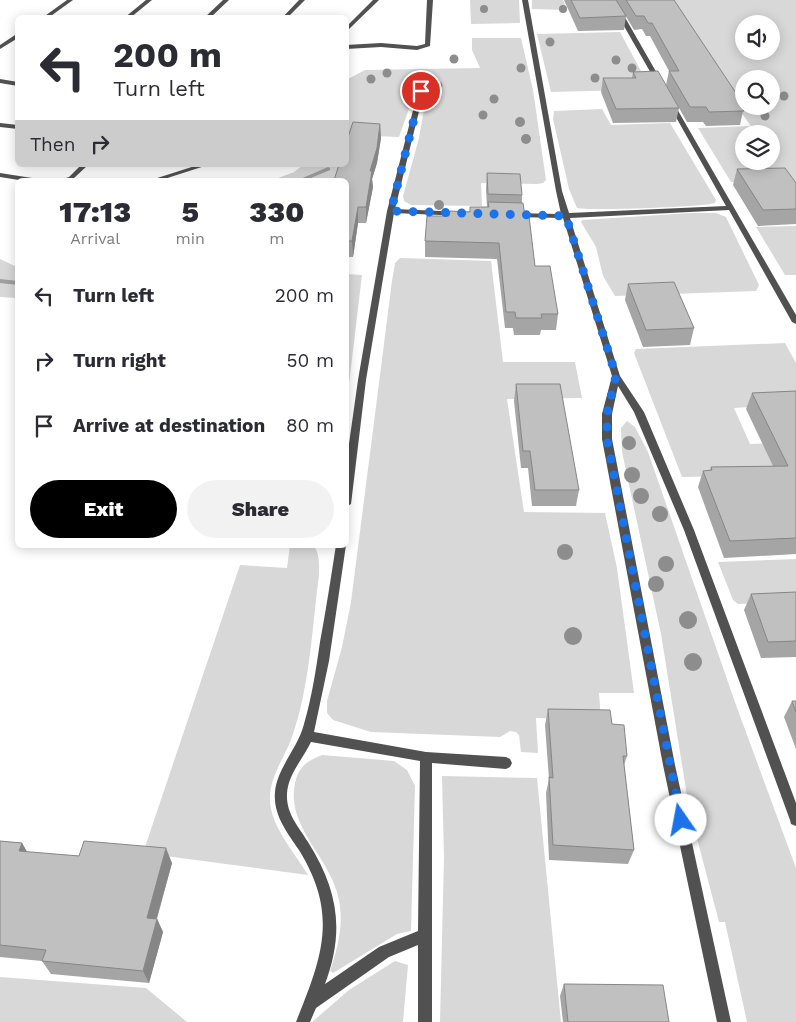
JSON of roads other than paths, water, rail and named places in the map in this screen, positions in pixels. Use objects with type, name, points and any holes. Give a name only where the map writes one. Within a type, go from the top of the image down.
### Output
[{"type":"street","points":[[49,15],[70,0]]},
{"type":"street","points":[[130,15],[150,0]]},
{"type":"street","points":[[209,15],[226,0]]},
{"type":"street","points":[[287,15],[302,0]]},
{"type":"street","points":[[349,27],[376,0]]},
{"type":"street","points":[[349,47],[381,45],[417,48],[428,45],[430,0]]},
{"type":"street","points":[[525,0],[553,165],[566,216],[616,376],[638,412],[689,530],[796,820]]},
{"type":"street","points":[[612,0],[664,92]]},
{"type":"street","points":[[1,46],[15,37]]},
{"type":"street","points":[[1,46],[15,47]]},
{"type":"street","points":[[0,82],[15,84]]},
{"type":"street","points":[[349,481],[362,380],[391,211],[421,91]]},
{"type":"street","points":[[669,100],[796,322]]},
{"type":"street","points":[[0,125],[15,127]]},
{"type":"street","points":[[75,178],[83,167]]},
{"type":"street","points":[[175,175],[182,167]]},
{"type":"street","points":[[162,178],[199,167]]},
{"type":"street","points":[[0,175],[19,178]]},
{"type":"street","points":[[507,215],[566,216],[732,208]]},
{"type":"street","points":[[391,211],[468,214]]},
{"type":"street","points":[[616,376],[607,414],[607,439],[669,765],[724,1022]]},
{"type":"street","points":[[303,1022],[331,946],[331,910],[323,881],[287,822],[280,803],[284,779],[307,736],[319,683],[341,548]]},
{"type":"street","points":[[307,736],[426,757],[506,763]]},
{"type":"street","points":[[425,1022],[426,757]]},
{"type":"street","points":[[311,1004],[384,952],[426,935]]},
{"type":"waterway","points":[[306,178],[328,169]]},
{"type":"waterway","points":[[0,281],[15,283]]}]
